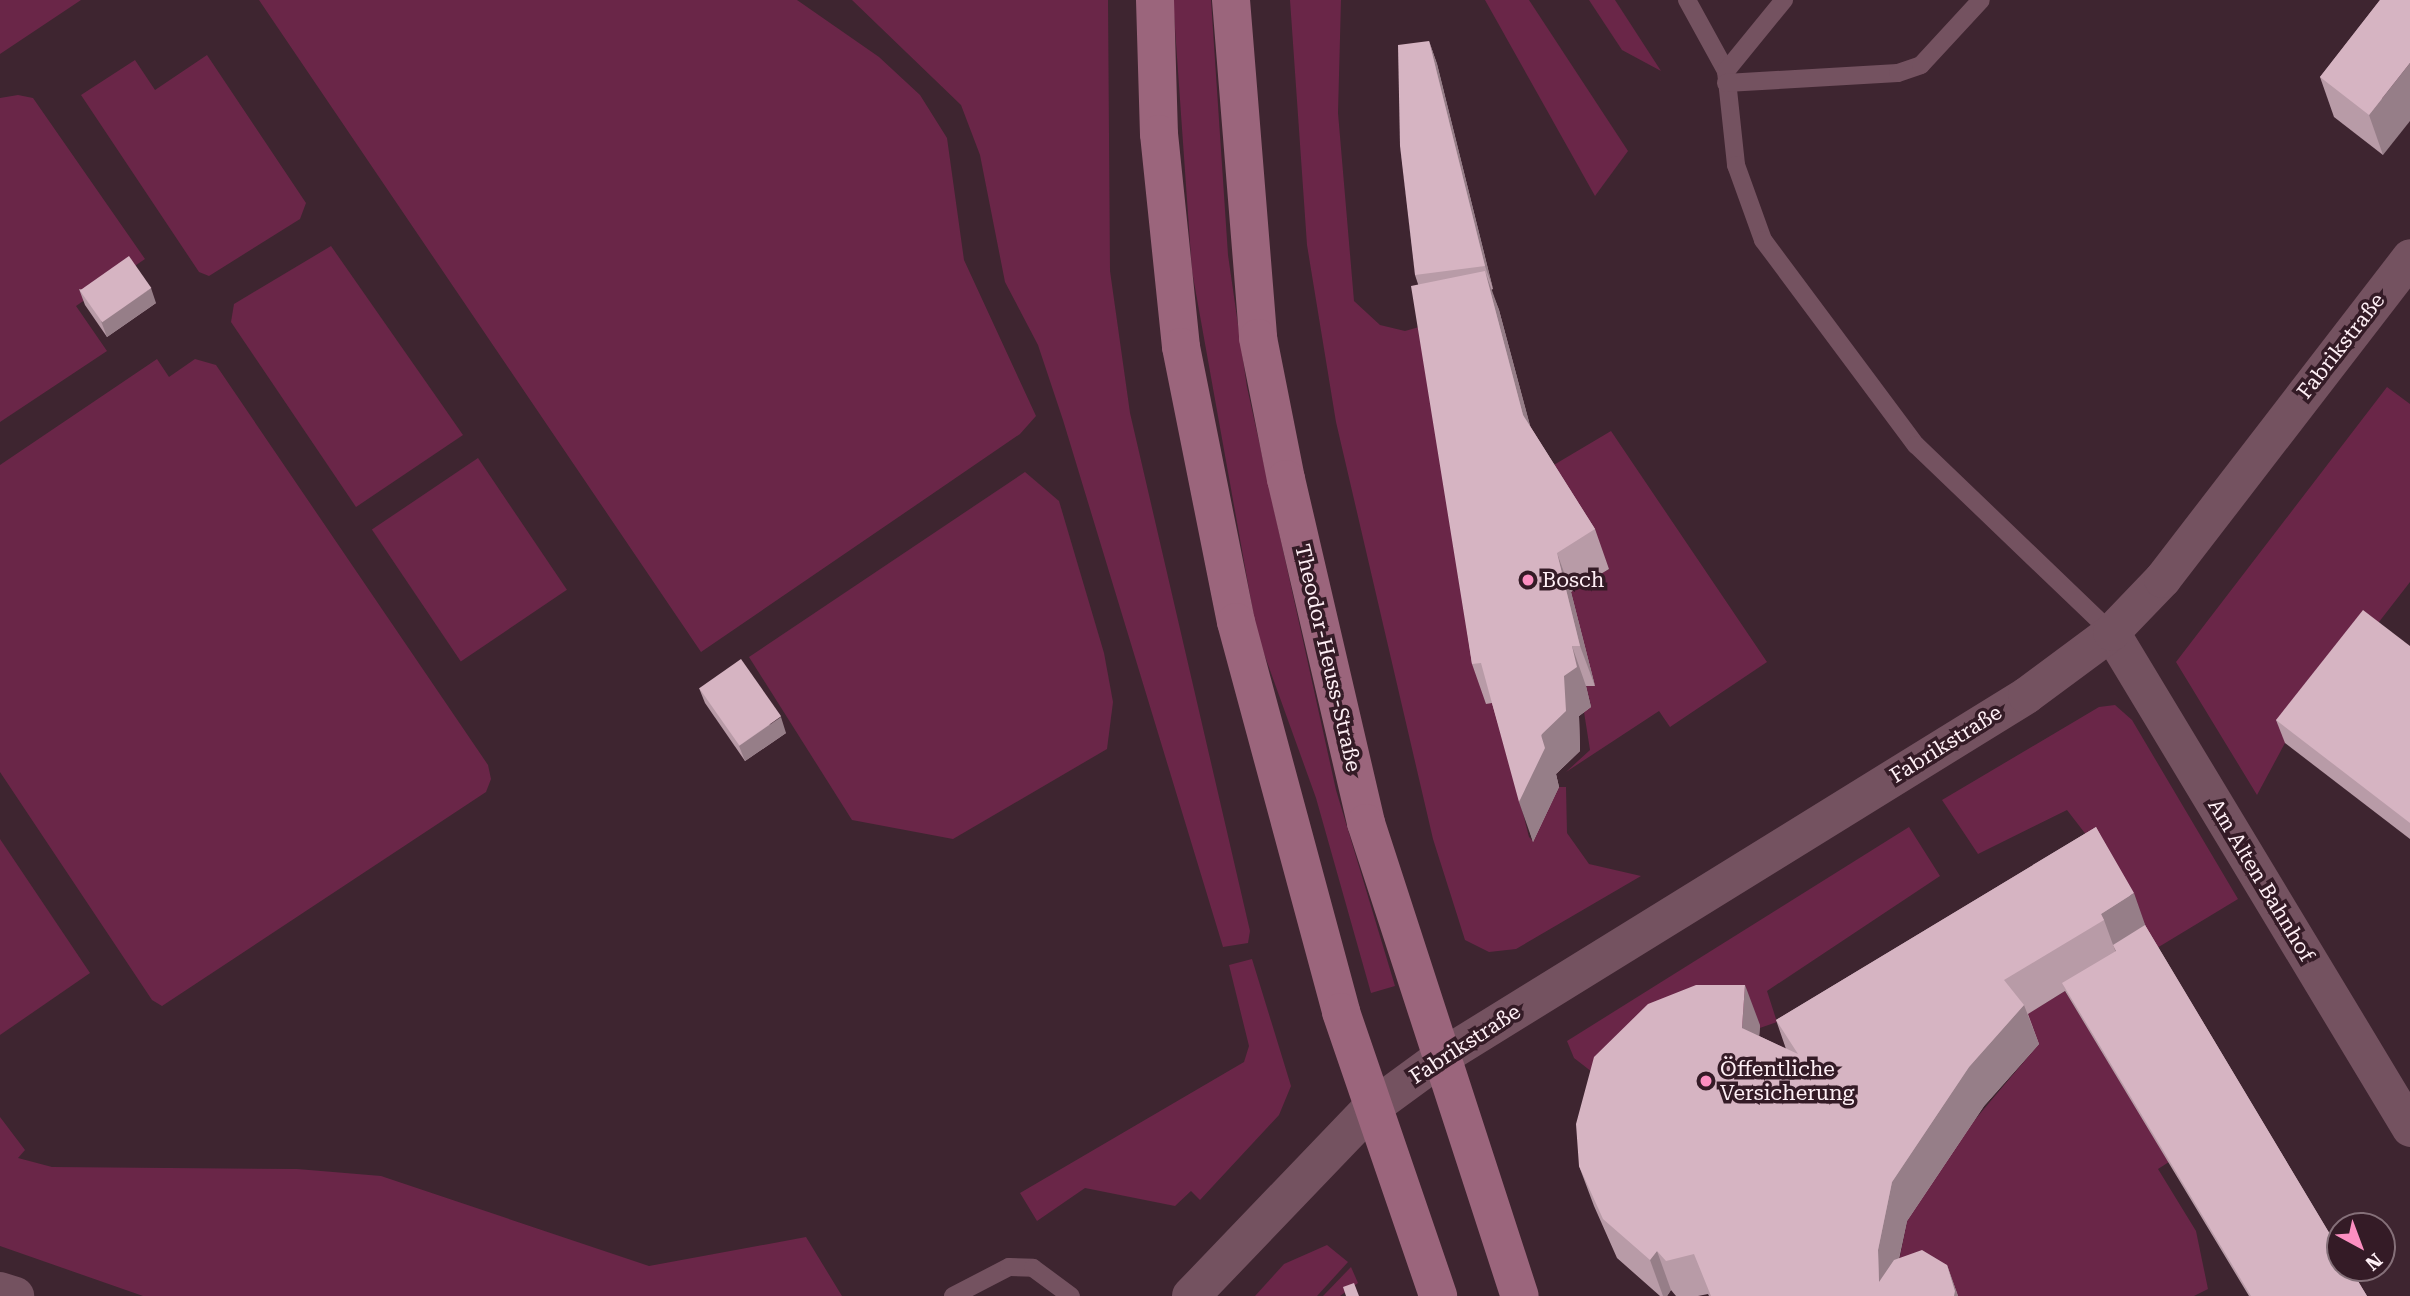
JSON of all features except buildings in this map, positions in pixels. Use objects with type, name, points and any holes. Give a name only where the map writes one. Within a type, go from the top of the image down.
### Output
[{"type":"main road","points":[[1155,0],[1172,263],[1207,490],[1279,796],[1371,1107],[1438,1296]]},
{"type":"main road","name":"Theodor-Heuss-Straße","points":[[1231,0],[1261,351],[1366,823],[1438,1058],[1520,1296]]},
{"type":"street","name":"Fabrikstraße","points":[[1371,1107],[1438,1058],[2026,695],[2111,632],[2162,579],[2410,257]]},
{"type":"street","name":"Am Alten Bahnhof","points":[[2111,632],[2410,1128]]},
{"type":"street","points":[[1191,1296],[1371,1107]]},
{"type":"street","points":[[0,1291],[15,1296]]},
{"type":"lane","points":[[1687,0],[1726,77],[1736,164],[1763,240],[1916,445],[2111,632]]},
{"type":"lane","points":[[1726,77],[1784,0]]},
{"type":"lane","points":[[1726,77],[1909,69],[1939,52],[1981,0]]},
{"type":"lane","points":[[953,1296],[1009,1268],[1033,1268],[1071,1296]]},
{"type":"shaded area","points":[[0,0],[81,0],[0,54]]},
{"type":"shaded area","points":[[259,0],[797,0],[879,57],[920,95],[947,138],[964,260],[1036,416],[1020,434],[701,652]]},
{"type":"shaded area","points":[[852,0],[1108,0],[1110,271],[1130,413],[1250,931],[1248,943],[1223,947],[1063,420],[1038,345],[1005,282],[980,155],[961,105]]},
{"type":"shaded area","points":[[1173,0],[1211,0],[1228,255],[1247,387],[1336,790],[1395,986],[1371,993],[1316,798],[1257,634],[1192,271]]},
{"type":"shaded area","points":[[1290,0],[1341,0],[1338,113],[1354,301],[1380,325],[1405,331],[1426,325],[1486,703],[1495,702],[1529,837],[1533,841],[1559,787],[1566,787],[1567,833],[1589,864],[1641,876],[1516,949],[1489,952],[1465,940],[1433,839],[1336,422],[1307,245]]},
{"type":"shaded area","points":[[1485,0],[1529,0],[1628,151],[1595,196]]},
{"type":"shaded area","points":[[1589,0],[1615,0],[1661,71],[1622,50]]},
{"type":"shaded area","points":[[207,55],[306,203],[300,219],[209,276],[199,272],[81,95],[135,60],[155,90]]},
{"type":"shaded area","points":[[18,95],[33,98],[145,259],[76,306],[107,351],[0,422],[0,98]]},
{"type":"shaded area","points":[[331,246],[463,435],[356,507],[231,322],[234,304]]},
{"type":"shaded area","points":[[157,359],[169,377],[195,359],[216,365],[488,765],[491,779],[486,792],[162,1006],[152,1000],[0,772],[0,465]]},
{"type":"shaded area","points":[[2387,387],[2410,404],[2410,582],[2285,743],[2257,795],[2176,662]]},
{"type":"shaded area","points":[[1611,431],[1767,662],[1670,727],[1659,711],[1566,772],[1590,750],[1584,712],[1591,706],[1586,686],[1594,685],[1571,592],[1609,569],[1547,469]]},
{"type":"shaded area","points":[[478,458],[567,590],[461,661],[372,530]]},
{"type":"shaded area","points":[[1025,472],[1059,501],[1104,653],[1113,702],[1107,749],[953,839],[852,820],[749,657]]},
{"type":"shaded area","points":[[2115,705],[2132,720],[2238,899],[2157,948],[2111,867],[2067,810],[1978,854],[1942,800],[2099,707]]},
{"type":"shaded area","points":[[1909,827],[1940,876],[1767,991],[1777,1022],[1605,1082],[1574,1058],[1567,1041]]},
{"type":"shaded area","points":[[0,839],[90,973],[0,1035]]},
{"type":"shaded area","points":[[1252,959],[1291,1086],[1279,1115],[1200,1200],[1191,1191],[1175,1206],[1085,1188],[1037,1221],[1020,1193],[1244,1062],[1249,1046],[1229,965]]},
{"type":"shaded area","points":[[2065,991],[2169,1162],[2158,1169],[2196,1231],[2208,1289],[2194,1296],[1892,1296],[1907,1221],[1956,1142],[2038,1045],[2019,1019]]},
{"type":"shaded area","points":[[0,1117],[25,1150],[18,1158],[52,1167],[297,1169],[381,1176],[649,1266],[806,1237],[842,1296],[143,1296],[0,1246]]},
{"type":"shaded area","points":[[1327,1245],[1348,1262],[1317,1296],[1255,1296],[1284,1264]]},
{"type":"shaded area","points":[[1351,1267],[1358,1283],[1340,1296],[1323,1296]]},
{"type":"place","name":"Bosch","points":[[1528,580]]},
{"type":"place","name":"Öffentliche Versicherung","points":[[1706,1081]]}]
